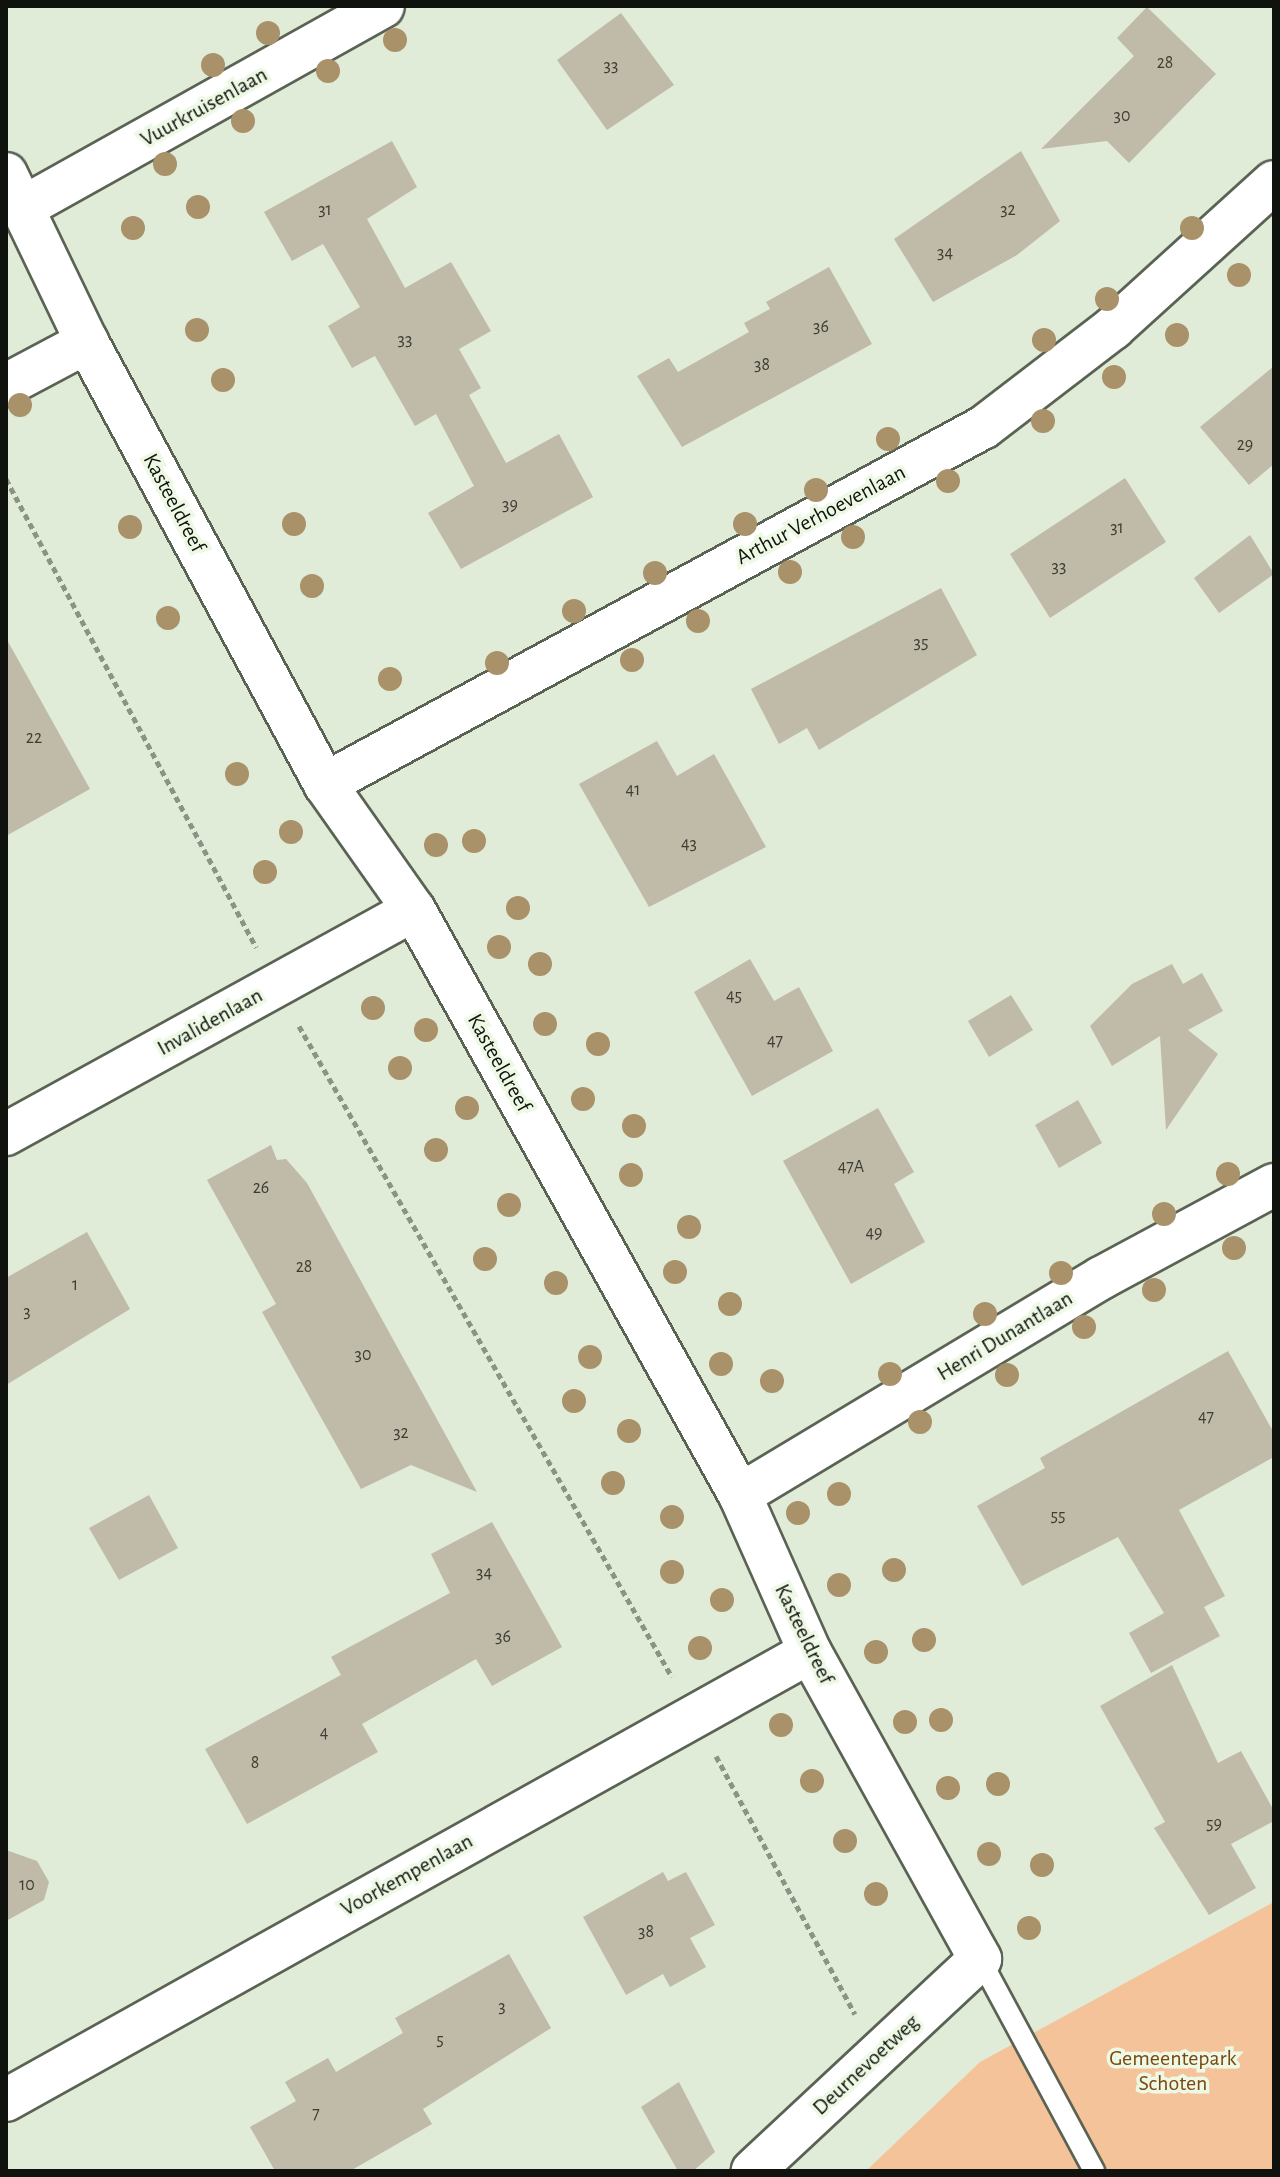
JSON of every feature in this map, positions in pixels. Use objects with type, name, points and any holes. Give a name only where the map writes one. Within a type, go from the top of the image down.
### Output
[{"type":"street","name":"Vuurkruisenlaan","points":[[15,191],[383,6]]},
{"type":"street","name":"Arthur Verhoevenlaan","points":[[325,784],[984,427],[1113,328],[1274,182]]},
{"type":"street","name":"Kasteeldreef","points":[[15,191],[87,342],[325,784],[414,910],[740,1495],[810,1652],[980,1959]]},
{"type":"street","points":[[6,385],[87,342]]},
{"type":"street","name":"Invalidenlaan","points":[[6,1134],[414,910]]},
{"type":"street","name":"Henri Dunantlaan","points":[[740,1495],[1101,1278],[1274,1185]]},
{"type":"street","name":"Voorkempenlaan","points":[[6,2100],[693,1714],[810,1652]]},
{"type":"street","name":"Deurnevoetweg","points":[[753,2171],[980,1959]]},
{"type":"lane","points":[[980,1959],[1094,2171]]},
{"type":"path","points":[[6,479],[276,986],[693,1714],[877,2054]]},
{"type":"green space","name":"Gemeentepark Schoten","points":[[1274,1902],[1274,2171],[866,2171],[980,2062]]},
{"type":"building","points":[[1147,7],[1216,74],[1129,163],[1107,141],[1041,149],[1134,56],[1117,38]]},
{"type":"building","points":[[621,13],[674,85],[607,130],[557,60]]},
{"type":"building","points":[[392,141],[417,187],[367,219],[405,288],[451,262],[491,331],[459,349],[481,388],[469,395],[506,463],[559,434],[593,497],[461,569],[428,513],[474,486],[436,414],[415,426],[375,356],[352,368],[328,326],[360,307],[323,244],[292,261],[264,212]]},
{"type":"building","points":[[1021,151],[1060,221],[1017,255],[933,302],[894,239]]},
{"type":"building","points":[[829,267],[872,344],[682,447],[637,376],[669,358],[678,372],[749,332],[744,323],[770,309],[766,302]]},
{"type":"building","points":[[1274,366],[1274,464],[1249,485],[1200,427]]},
{"type":"building","points":[[1125,478],[1166,542],[1050,618],[1010,554]]},
{"type":"building","points":[[1250,535],[1274,574],[1219,613],[1194,578]]},
{"type":"building","points":[[941,588],[977,655],[819,750],[807,728],[779,744],[751,689]]},
{"type":"building","points":[[6,638],[90,789],[6,836]]},
{"type":"building","points":[[657,741],[677,776],[714,754],[766,847],[649,907],[579,784]]},
{"type":"building","points":[[750,959],[774,1001],[799,987],[833,1051],[752,1096],[694,992]]},
{"type":"building","points":[[1172,964],[1183,984],[1202,973],[1223,1011],[1188,1030],[1218,1054],[1166,1130],[1160,1036],[1112,1066],[1090,1026],[1132,984]]},
{"type":"building","points":[[1011,995],[1033,1030],[989,1057],[968,1021]]},
{"type":"building","points":[[1078,1100],[1102,1143],[1059,1168],[1035,1125]]},
{"type":"building","points":[[878,1108],[914,1172],[894,1184],[925,1242],[851,1284],[783,1161]]},
{"type":"building","points":[[271,1145],[277,1160],[286,1159],[307,1183],[477,1492],[411,1465],[361,1489],[262,1312],[276,1304],[207,1180]]},
{"type":"building","points":[[87,1232],[130,1309],[6,1385],[6,1278]]},
{"type":"building","points":[[1228,1351],[1274,1433],[1274,1457],[1179,1510],[1225,1596],[1204,1607],[1220,1636],[1151,1673],[1129,1633],[1164,1613],[1118,1537],[1022,1586],[977,1506],[1045,1468],[1040,1458]]},
{"type":"building","points":[[149,1495],[178,1548],[119,1580],[89,1528]]},
{"type":"building","points":[[492,1522],[562,1647],[492,1686],[476,1659],[362,1724],[378,1752],[247,1824],[205,1749],[341,1675],[331,1657],[450,1593],[431,1554]]},
{"type":"building","points":[[1172,1665],[1218,1763],[1241,1751],[1274,1811],[1274,1821],[1231,1844],[1256,1888],[1209,1915],[1154,1828],[1165,1822],[1100,1706]]},
{"type":"building","points":[[6,1850],[37,1861],[49,1882],[44,1900],[6,1921]]},
{"type":"building","points":[[663,1872],[668,1881],[686,1872],[715,1925],[690,1938],[706,1967],[670,1987],[663,1974],[626,1995],[583,1917]]},
{"type":"building","points":[[509,1954],[551,2028],[423,2109],[432,2124],[350,2171],[275,2171],[250,2127],[296,2101],[285,2082],[328,2058],[336,2072],[403,2033],[395,2018]]},
{"type":"building","points":[[679,2082],[715,2152],[693,2171],[678,2171],[641,2107]]}]
